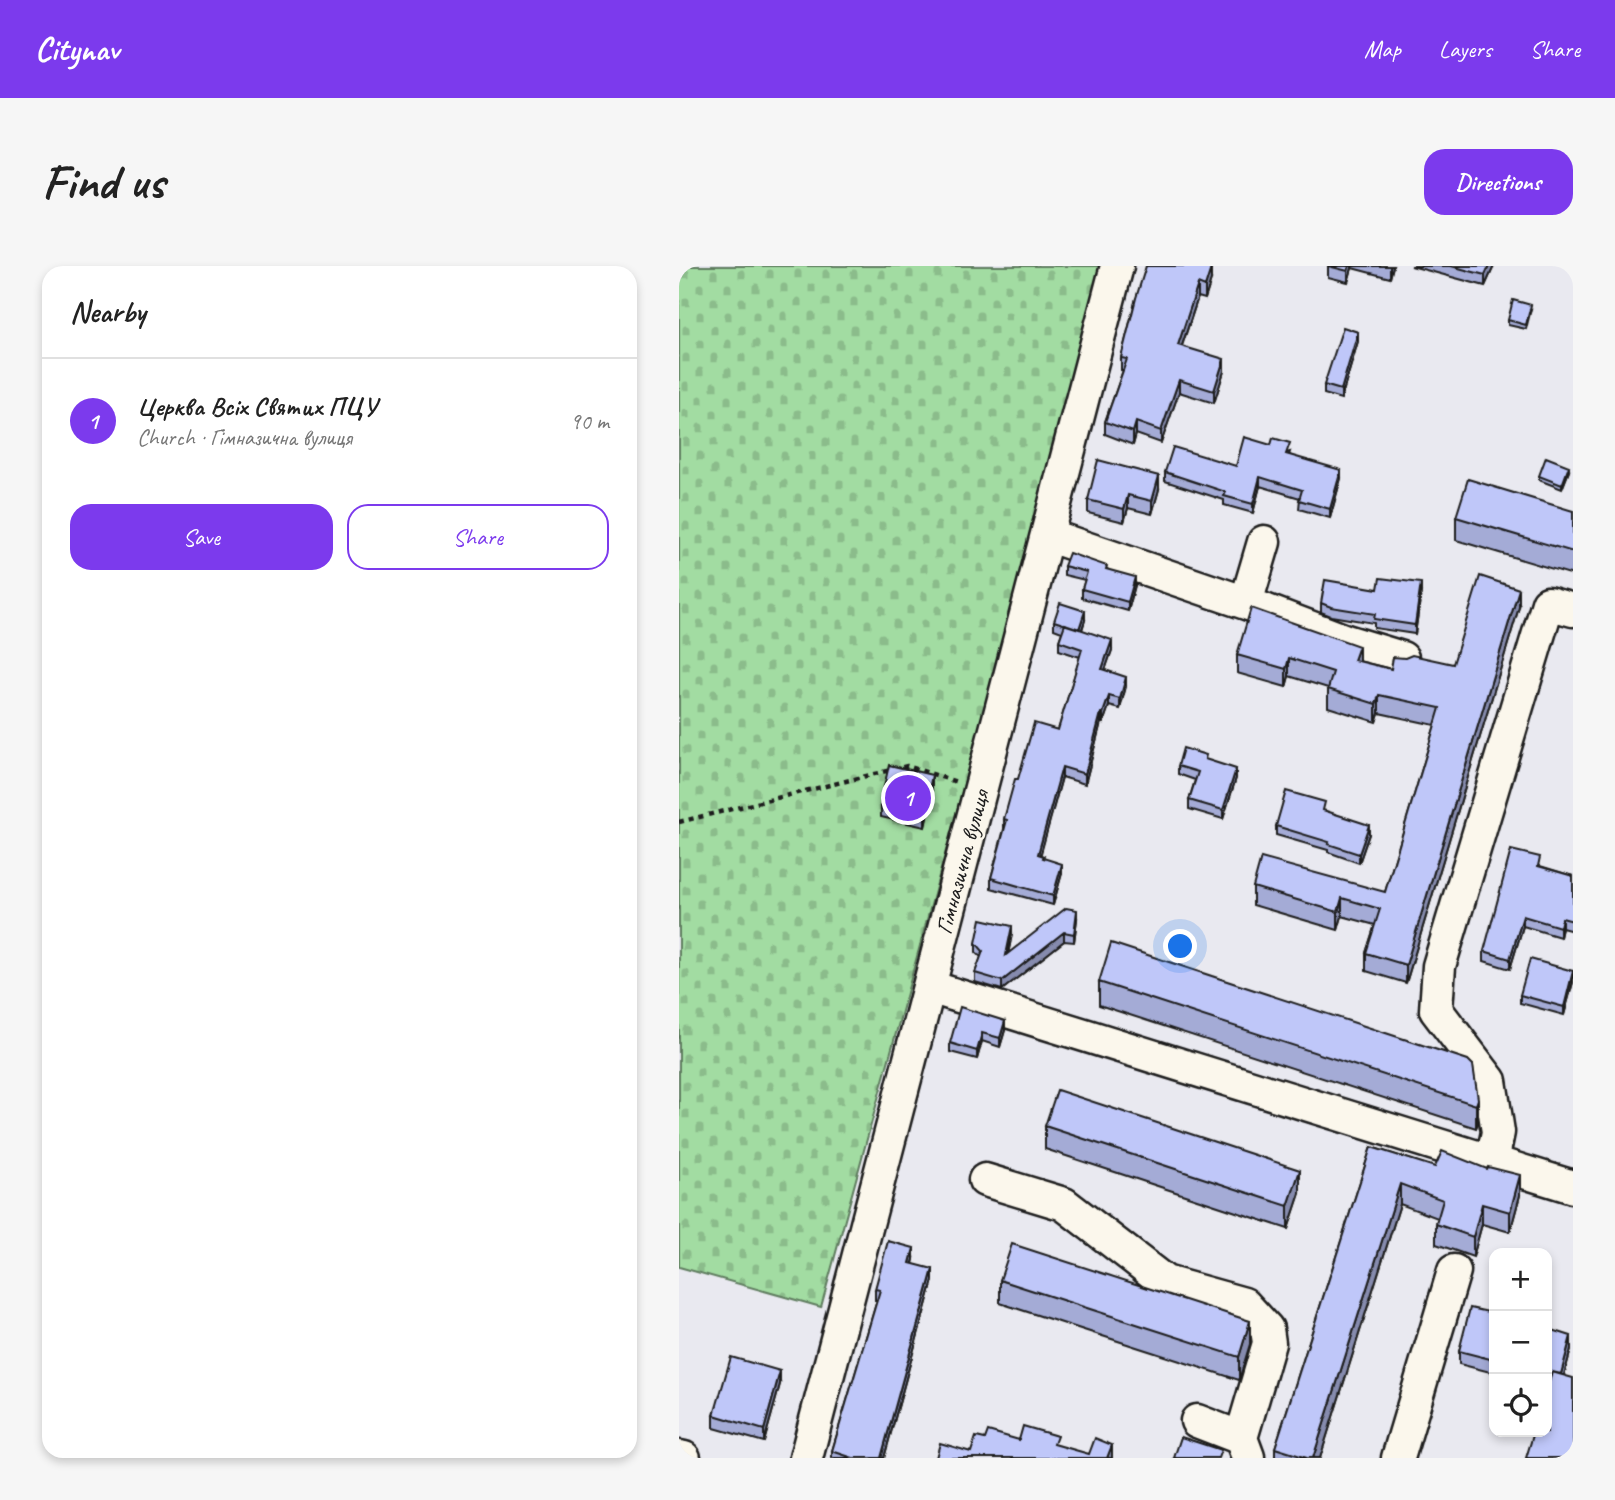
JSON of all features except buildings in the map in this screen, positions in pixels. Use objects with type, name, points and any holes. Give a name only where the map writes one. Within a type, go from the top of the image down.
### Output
[{"type":"street","name":"Гімназична вулиця","points":[[806,1458],[1117,266]]},
{"type":"street","points":[[1047,535],[1246,603],[1346,642],[1402,658]]},
{"type":"street","points":[[1246,603],[1264,542]]},
{"type":"street","points":[[1492,1162],[1498,1132],[1490,1081],[1436,1010],[1439,966],[1548,603],[1573,610]]},
{"type":"street","points":[[930,987],[1573,1187]]},
{"type":"street","points":[[985,1180],[1064,1204],[1165,1282],[1244,1304],[1267,1329],[1269,1343],[1245,1448],[1197,1421]]},
{"type":"street","points":[[1398,1458],[1454,1271]]},
{"type":"street","points":[[679,1457],[684,1458]]},
{"type":"path","points":[[679,822],[907,766],[981,790]]},
{"type":"green space","points":[[679,266],[1106,266],[821,1307],[679,1267]]},
{"type":"place","name":"Церква Всіх Святих ПЦУ","points":[[908,798]]}]
